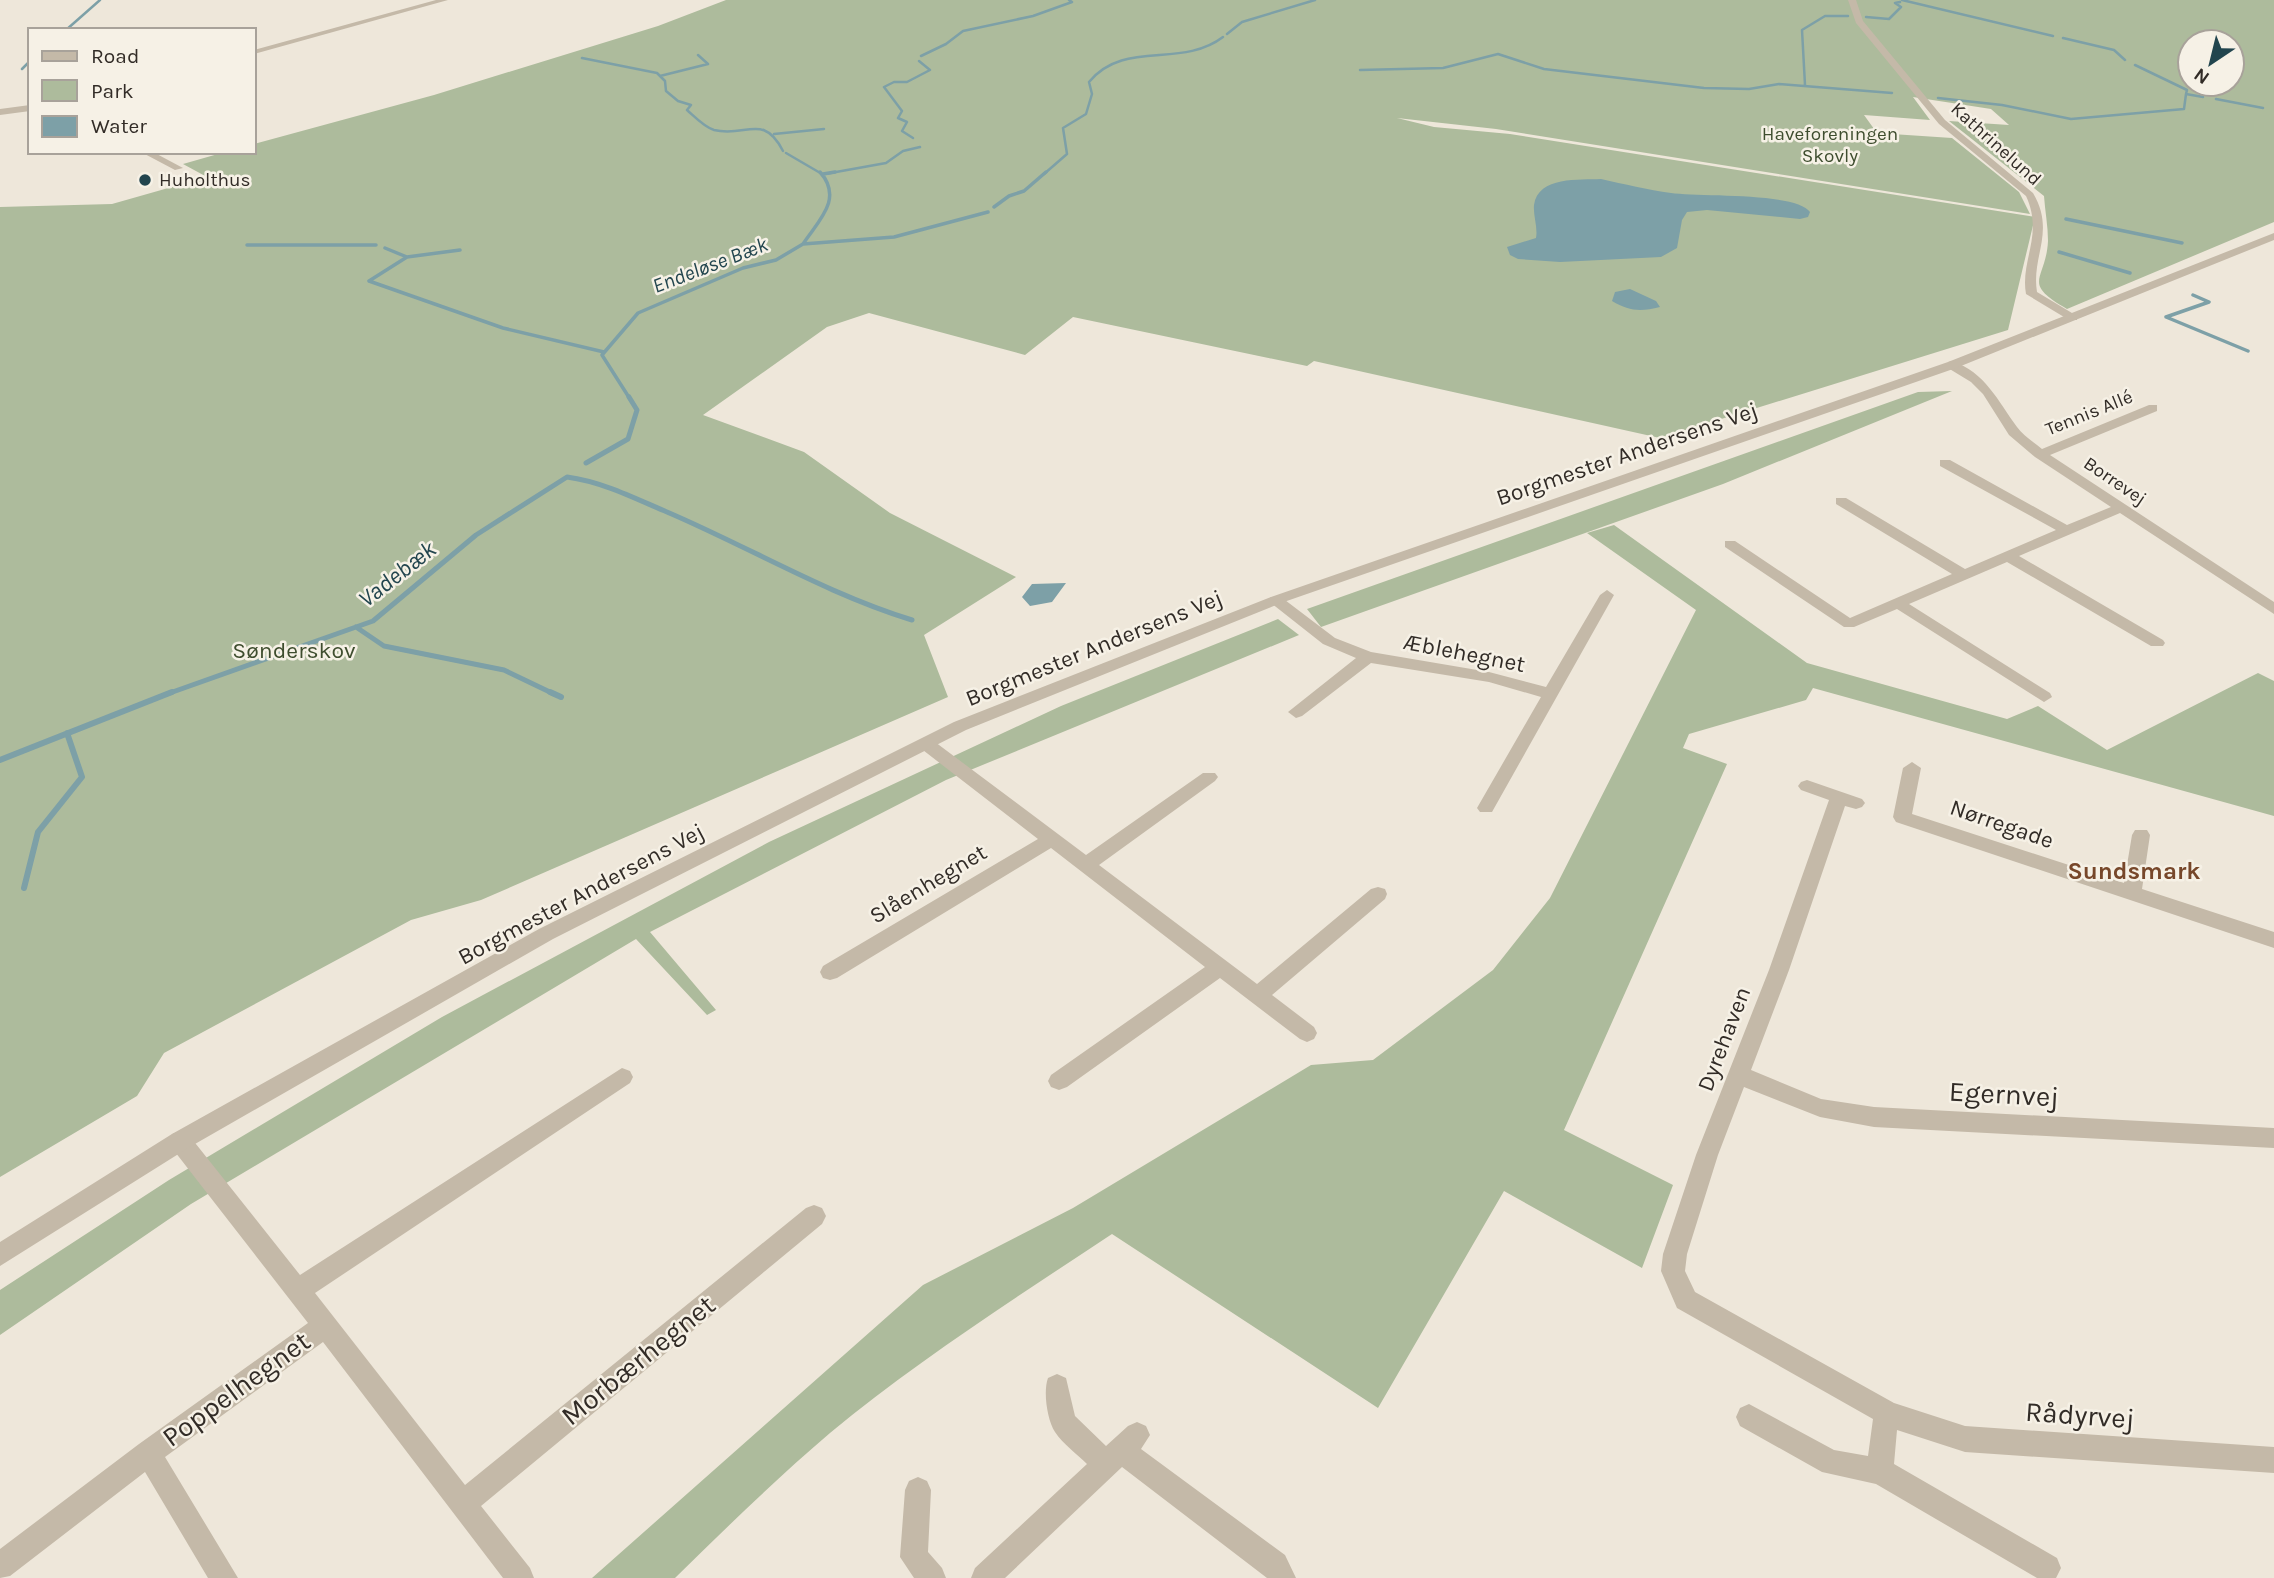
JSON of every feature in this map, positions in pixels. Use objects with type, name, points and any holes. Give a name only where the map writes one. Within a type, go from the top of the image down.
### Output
[{"type":"street","points":[[256,51],[444,0]]},
{"type":"street","name":"Kathrinelund","points":[[1852,0],[1859,21],[1881,44],[1913,89],[1942,122],[2030,195],[2036,207],[2038,230],[2037,251],[2029,284],[2032,294],[2073,318]]},
{"type":"street","points":[[0,112],[28,107]]},
{"type":"street","points":[[149,154],[178,168]]},
{"type":"street","name":"Borgmester Andersens Vej","points":[[0,1255],[180,1141],[546,934],[960,726],[1276,600],[1952,365],[2274,236]]},
{"type":"street","name":"Borrevej","points":[[1952,365],[1975,379],[1988,392],[2014,432],[2040,454],[2274,609]]},
{"type":"street","name":"Tennis Allé","points":[[2040,454],[2153,408]]},
{"type":"street","points":[[1945,463],[2067,531]]},
{"type":"street","points":[[1842,501],[1964,575]]},
{"type":"street","points":[[1730,544],[1849,624],[2120,508]]},
{"type":"street","points":[[2008,556],[2157,643]]},
{"type":"street","name":"Æblehegnet","points":[[1486,808],[1608,595]]},
{"type":"street","name":"Æblehegnet","points":[[1276,600],[1329,641],[1368,657],[1489,677],[1551,694]]},
{"type":"street","points":[[1898,603],[2044,697]]},
{"type":"street","name":"Æblehegnet","points":[[1296,712],[1368,657]]},
{"type":"street","points":[[925,743],[1307,1033]]},
{"type":"street","name":"Nørregade","points":[[1912,768],[1902,817],[2274,940]]},
{"type":"street","points":[[1085,865],[1209,777]]},
{"type":"street","name":"Dyrehaven","points":[[1686,1300],[1673,1271],[1675,1254],[1737,1074],[1848,800],[1807,786]]},
{"type":"street","points":[[2132,894],[2141,835]]},
{"type":"street","name":"Slåenhegnet","points":[[830,972],[1052,839]]},
{"type":"street","points":[[1257,996],[1378,894]]},
{"type":"street","points":[[1059,1081],[1220,967]]},
{"type":"street","name":"Egernvej","points":[[1737,1074],[1820,1108],[1874,1117],[2274,1138]]},
{"type":"street","points":[[298,1290],[622,1077]]},
{"type":"street","points":[[180,1141],[520,1578]]},
{"type":"street","name":"Morbærhegnet","points":[[463,1504],[814,1216]]},
{"type":"street","name":"Rådyrvej","points":[[1686,1300],[1886,1413],[1965,1439],[2274,1460]]},
{"type":"street","name":"Poppelhegnet","points":[[0,1566],[148,1453],[325,1325]]},
{"type":"street","points":[[1057,1387],[1064,1423],[1121,1450],[1275,1565],[1282,1578]]},
{"type":"street","points":[[1880,1471],[1886,1413]]},
{"type":"street","points":[[1749,1417],[1831,1463],[1880,1471],[2047,1568]]},
{"type":"street","points":[[985,1578],[1121,1450]]},
{"type":"street","name":"Poppelhegnet","points":[[148,1453],[224,1578]]},
{"type":"street","points":[[918,1490],[914,1557],[932,1578]]},
{"type":"green space","name":"Sønderskov","points":[[726,0],[2274,0],[2274,222],[2067,309],[2044,293],[2040,286],[2048,241],[2044,196],[1949,121],[2009,125],[1991,109],[1913,97],[1930,120],[1864,115],[1877,133],[1952,138],[2019,192],[2030,214],[1496,129],[1397,118],[1434,127],[1510,134],[2035,217],[2008,330],[1660,438],[1314,361],[1307,366],[1073,317],[1025,355],[869,313],[827,327],[703,415],[804,452],[890,513],[1016,577],[924,635],[948,697],[481,900],[411,920],[164,1053],[137,1096],[0,1177],[0,207],[112,204],[207,177],[183,164],[218,154],[256,154],[256,143],[434,95],[658,26]]},
{"type":"green space","points":[[1952,391],[1723,484],[1321,627],[1307,609],[1918,392]]},
{"type":"green space","points":[[1614,525],[1807,663],[2007,719],[2038,706],[2107,750],[2258,673],[2274,681],[2274,816],[1813,688],[1806,700],[1689,734],[1683,748],[1727,764],[1564,1130],[1673,1185],[1642,1268],[1504,1191],[1378,1408],[1112,1234],[968,1330],[863,1406],[790,1468],[675,1578],[592,1578],[923,1285],[1073,1208],[1311,1065],[1373,1060],[1493,970],[1550,898],[1696,610],[1587,533]]},
{"type":"green space","points":[[1278,619],[1299,635],[946,780],[650,932],[716,1010],[707,1015],[636,939],[191,1204],[0,1335],[0,1290],[169,1180],[442,1017],[769,842],[1061,706]]},
{"type":"water","points":[[1601,179],[1671,193],[1745,196],[1786,201],[1810,212],[1808,217],[1800,219],[1707,210],[1687,212],[1682,220],[1677,248],[1661,257],[1560,262],[1518,259],[1510,255],[1507,247],[1536,238],[1534,205],[1543,189],[1551,184],[1572,180]]},
{"type":"water","points":[[1630,289],[1656,301],[1660,307],[1635,310],[1612,301],[1615,292]]},
{"type":"water","points":[[1066,583],[1052,602],[1030,606],[1022,597],[1032,584]]},
{"type":"waterway","points":[[68,28],[100,0]]},
{"type":"waterway","points":[[921,56],[946,44],[963,31],[1033,16],[1072,2],[1069,0]]},
{"type":"waterway","name":"Endeløse Bæk","points":[[1227,34],[1242,22],[1315,0]]},
{"type":"waterway","points":[[1902,0],[2053,36]]},
{"type":"waterway","points":[[1866,17],[1889,19],[1901,7],[1895,3],[1900,2]]},
{"type":"waterway","points":[[1805,85],[1802,30],[1825,16],[1848,16]]},
{"type":"waterway","name":"Endeløse Bæk","points":[[1044,174],[1067,154],[1063,128],[1086,114],[1092,94],[1089,82],[1103,69],[1136,57],[1189,51],[1207,46],[1223,37]]},
{"type":"waterway","points":[[2063,38],[2114,50],[2125,60]]},
{"type":"waterway","points":[[1360,70],[1443,68],[1498,54],[1544,69],[1704,88],[1749,89],[1779,84],[1892,93]]},
{"type":"waterway","points":[[660,76],[708,64],[698,55]]},
{"type":"waterway","points":[[582,58],[657,73],[660,76]]},
{"type":"waterway","points":[[913,138],[902,131],[907,122],[898,118],[902,111],[884,87],[894,82],[907,82],[930,70],[919,61]]},
{"type":"waterway","points":[[22,69],[28,63]]},
{"type":"waterway","points":[[2135,65],[2176,85]]},
{"type":"waterway","points":[[660,76],[665,81],[666,91],[678,101],[691,105],[687,110],[707,127],[725,132],[761,129],[776,139],[783,151]]},
{"type":"waterway","points":[[1938,98],[2002,105],[2071,119],[2184,109],[2185,98]]},
{"type":"waterway","points":[[2216,99],[2263,108]]},
{"type":"waterway","points":[[774,134],[824,129]]},
{"type":"waterway","points":[[825,174],[886,163],[903,151],[920,147]]},
{"type":"waterway","points":[[786,153],[821,173]]},
{"type":"waterway","points":[[823,174],[835,172]]},
{"type":"waterway","name":"Endeløse Bæk","points":[[994,207],[1009,196],[1024,191],[1046,172]]},
{"type":"waterway","name":"Vadebæk","points":[[803,244],[829,201],[830,191],[821,173]]},
{"type":"waterway","name":"Endeløse Bæk","points":[[803,244],[894,237],[988,212]]},
{"type":"waterway","points":[[2066,219],[2182,243]]},
{"type":"waterway","name":"Endeløse Bæk","points":[[630,399],[602,355],[638,313],[743,268],[776,260],[803,244]]},
{"type":"waterway","points":[[247,245],[376,245]]},
{"type":"waterway","points":[[385,248],[407,257]]},
{"type":"waterway","points":[[407,257],[460,250]]},
{"type":"waterway","points":[[2059,252],[2130,273]]},
{"type":"waterway","points":[[407,257],[369,281],[503,328],[604,352]]},
{"type":"waterway","points":[[2193,295],[2209,302],[2166,317],[2248,351]]},
{"type":"waterway","name":"Endeløse Bæk","points":[[586,463],[628,439],[637,410],[629,397]]},
{"type":"waterway","points":[[356,627],[373,621],[476,535],[567,477],[630,496],[819,584],[912,620]]},
{"type":"waterway","name":"Vadebæk","points":[[167,694],[356,627]]},
{"type":"waterway","points":[[356,627],[384,646],[504,670],[554,694]]},
{"type":"waterway","name":"Vadebæk","points":[[67,733],[172,692]]},
{"type":"waterway","points":[[550,692],[561,697]]},
{"type":"waterway","name":"Vadebæk","points":[[0,760],[67,733]]},
{"type":"waterway","points":[[24,888],[38,832],[82,777],[67,733]]},
{"type":"place","name":"Huholthus","points":[[145,180]]},
{"type":"district","name":"Sundsmark","points":[[2134,871]]},
{"type":"park label","name":"Haveforeningen Skovly","points":[[1830,145]]}]
